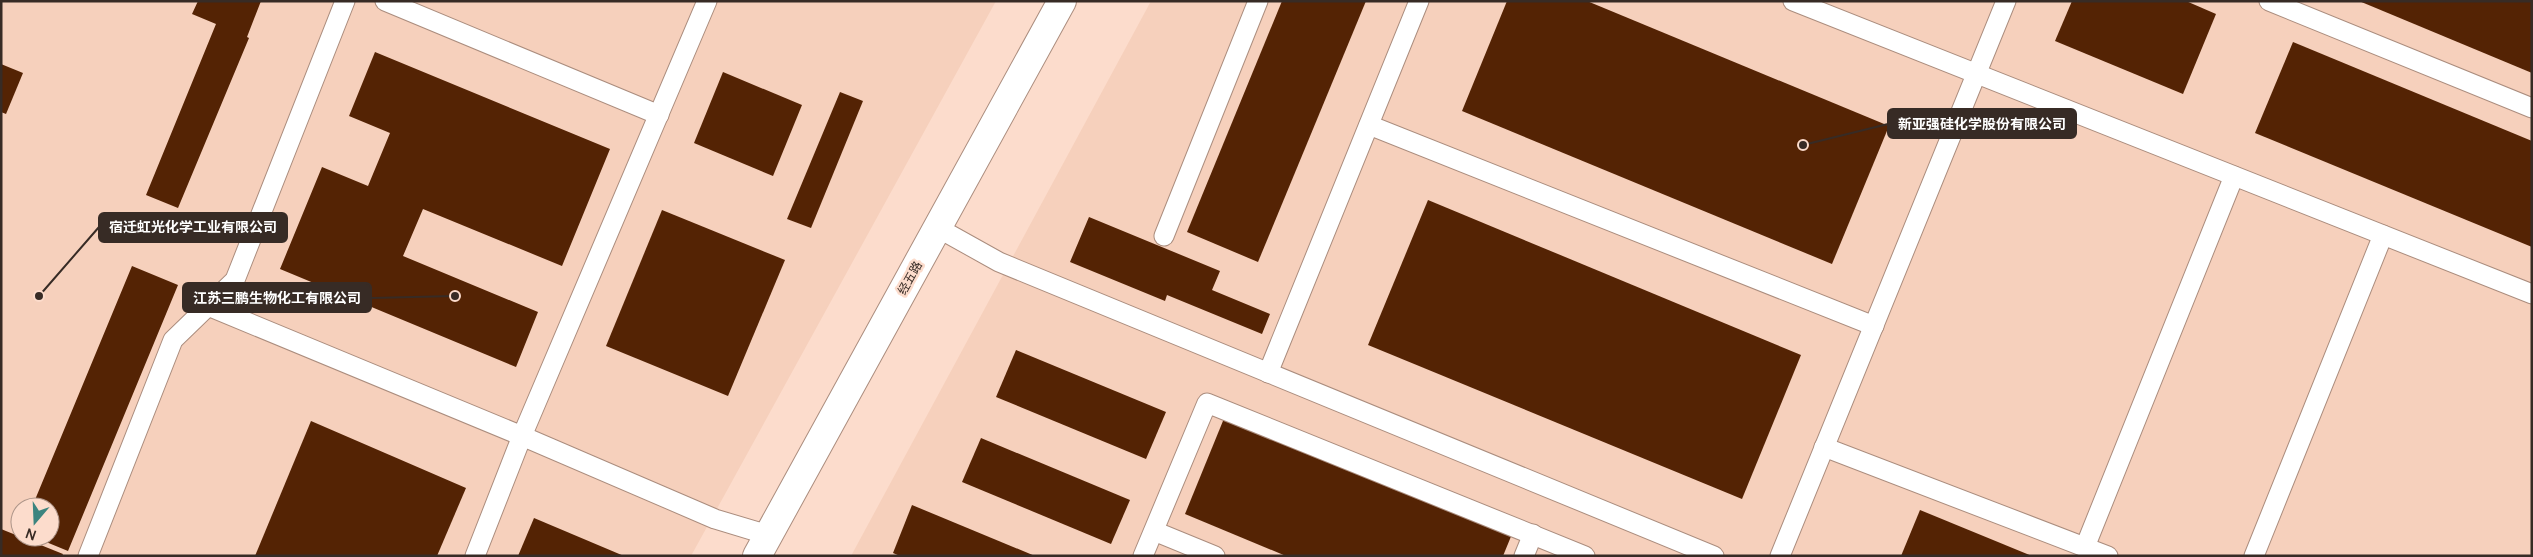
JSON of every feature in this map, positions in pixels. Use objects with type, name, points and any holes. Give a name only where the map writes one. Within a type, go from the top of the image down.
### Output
[{"type":"street","name":"经五路","points":[[762,546],[1062,1]]},
{"type":"lane","points":[[88,556],[173,340],[235,280],[345,1]]},
{"type":"lane","points":[[385,1],[659,115]]},
{"type":"lane","points":[[475,556],[522,436],[707,1]]},
{"type":"lane","points":[[1164,236],[1258,1]]},
{"type":"lane","points":[[1268,373],[1419,1]]},
{"type":"lane","points":[[1793,1],[2532,294]]},
{"type":"lane","points":[[1780,556],[2006,1]]},
{"type":"lane","points":[[2269,1],[2532,108]]},
{"type":"lane","points":[[1369,125],[1874,326]]},
{"type":"lane","points":[[2085,547],[2234,176]]},
{"type":"lane","points":[[938,228],[999,262],[1714,556]]},
{"type":"lane","points":[[2254,556],[2383,235]]},
{"type":"lane","points":[[208,306],[522,436],[715,519],[762,546]]},
{"type":"lane","points":[[1143,556],[1208,403],[1585,556]]},
{"type":"lane","points":[[1824,447],[2108,556]]},
{"type":"lane","points":[[1154,531],[1215,556]]},
{"type":"lane","points":[[1524,556],[1533,534]]},
{"type":"shaded area","points":[[1,1],[996,1],[691,556],[1,556]]},
{"type":"shaded area","points":[[1151,1],[2532,1],[2532,556],[851,556]]},
{"type":"building","points":[[198,1],[261,1],[247,37],[249,38],[178,208],[146,195],[216,24],[192,14]]},
{"type":"building","points":[[1282,1],[1366,1],[1258,262],[1187,232]]},
{"type":"building","points":[[1507,1],[1587,1],[1889,126],[1832,264],[1462,111]]},
{"type":"building","points":[[2072,1],[2186,1],[2216,14],[2183,94],[2055,41]]},
{"type":"building","points":[[2359,1],[2532,1],[2532,73]]},
{"type":"building","points":[[2293,42],[2532,141],[2532,247],[2255,133]]},
{"type":"building","points":[[375,52],[610,149],[562,266],[423,209],[403,256],[538,312],[516,367],[280,269],[322,167],[368,186],[390,133],[349,116]]},
{"type":"building","points":[[1,64],[23,73],[6,114],[1,112]]},
{"type":"building","points":[[723,72],[802,105],[773,176],[694,143]]},
{"type":"building","points":[[840,92],[863,101],[811,228],[787,219]]},
{"type":"building","points":[[1428,200],[1801,355],[1742,499],[1368,345]]},
{"type":"building","points":[[662,210],[785,260],[728,396],[606,346]]},
{"type":"building","points":[[1089,217],[1220,271],[1212,290],[1270,314],[1262,334],[1167,295],[1165,301],[1070,262]]},
{"type":"building","points":[[132,266],[178,285],[68,551],[58,547],[60,547],[60,497],[36,497]]},
{"type":"building","points":[[1016,350],[1166,412],[1146,459],[996,397]]},
{"type":"building","points":[[1225,416],[1512,534],[1503,556],[1286,556],[1185,514]]},
{"type":"building","points":[[311,421],[466,488],[437,556],[255,556]]},
{"type":"building","points":[[981,438],[1130,500],[1111,544],[962,482]]},
{"type":"building","points":[[912,505],[1035,556],[900,556],[893,553]]},
{"type":"building","points":[[1920,510],[2032,556],[1901,556]]},
{"type":"building","points":[[534,518],[624,556],[518,556]]},
{"type":"building","points":[[1,529],[10,533],[10,547],[46,547],[63,554],[62,556],[1,556]]},
{"type":"place","name":"新亚强硅化学股份有限公司","points":[[1803,145]]},
{"type":"place","name":"宿迁虹光化学工业有限公司","points":[[39,296]]},
{"type":"place","name":"江苏三鹏生物化工有限公司","points":[[455,296]]}]
